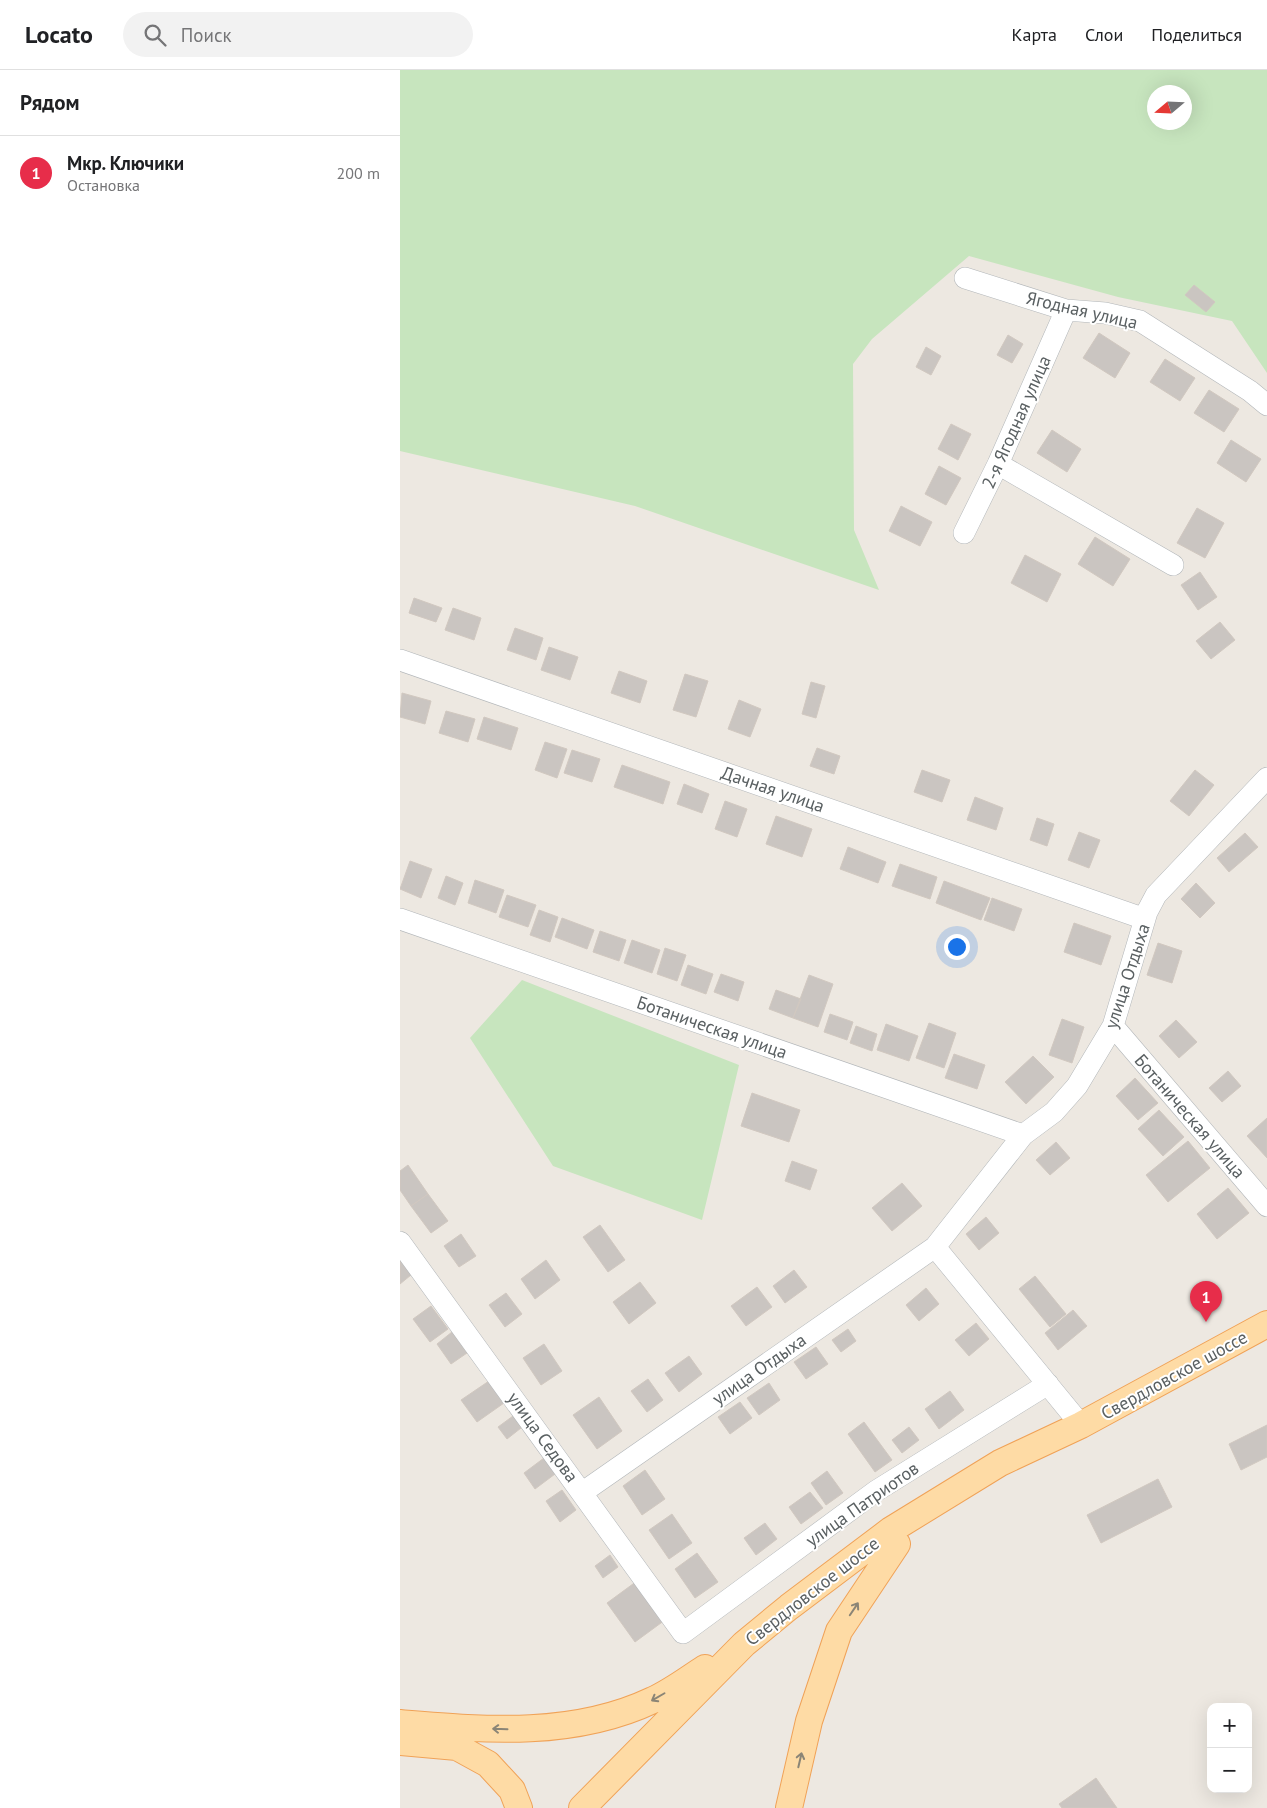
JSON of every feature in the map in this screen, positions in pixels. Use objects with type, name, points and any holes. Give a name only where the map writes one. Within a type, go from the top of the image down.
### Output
[{"type":"main road","name":"Свердловское шоссе","points":[[582,1808],[744,1644],[789,1607],[891,1530],[1000,1463],[1080,1426],[1267,1324]]},
{"type":"main road","name":"Свердловское шоссе","points":[[605,1808],[737,1672],[829,1594],[897,1544],[1080,1426]]},
{"type":"main road","points":[[788,1808],[809,1721],[840,1630],[897,1544]]},
{"type":"main road","points":[[400,1723],[520,1730],[565,1727],[611,1716],[653,1700],[744,1644]]},
{"type":"main road","points":[[400,1742],[457,1747],[488,1764],[512,1790],[518,1808]]},
{"type":"street","name":"Ягодная улица","points":[[965,278],[1066,310],[1105,313],[1140,321],[1250,391],[1267,405]]},
{"type":"street","name":"2-я Ягодная улица","points":[[964,532],[998,464],[1066,310]]},
{"type":"street","points":[[998,464],[1174,565]]},
{"type":"street","name":"Дачная улица","points":[[400,660],[1145,919]]},
{"type":"street","name":"улица Отдыха","points":[[583,1492],[935,1247],[1023,1135],[1066,1100],[1113,1026],[1145,919],[1156,895],[1267,778]]},
{"type":"street","name":"Ботаническая улица","points":[[400,919],[1023,1135]]},
{"type":"street","name":"Ботаническая улица","points":[[1113,1026],[1267,1206]]},
{"type":"street","name":"улица Седова","points":[[400,1242],[684,1633]]},
{"type":"street","points":[[935,1247],[1048,1384],[1080,1426]]},
{"type":"street","name":"улица Патриотов","points":[[684,1633],[876,1491],[1048,1384]]},
{"type":"green space","points":[[400,70],[1267,70],[1267,373],[1232,321],[1118,297],[969,256],[872,339],[853,364],[854,530],[879,590],[635,506],[400,451]]},
{"type":"green space","points":[[522,980],[739,1065],[702,1220],[553,1166],[470,1038]]},
{"type":"building","points":[[1194,285],[1215,302],[1206,312],[1185,295]]},
{"type":"building","points":[[1099,333],[1130,353],[1115,378],[1083,358]]},
{"type":"building","points":[[1008,335],[1023,344],[1012,363],[997,355]]},
{"type":"building","points":[[926,347],[941,356],[931,375],[916,367]]},
{"type":"building","points":[[1165,359],[1195,378],[1180,401],[1150,382]]},
{"type":"building","points":[[1209,390],[1239,409],[1224,432],[1194,413]]},
{"type":"building","points":[[951,424],[971,434],[958,460],[938,449]]},
{"type":"building","points":[[1052,430],[1081,449],[1067,472],[1037,453]]},
{"type":"building","points":[[1231,440],[1261,459],[1246,482],[1217,463]]},
{"type":"building","points":[[939,466],[961,478],[946,505],[925,494]]},
{"type":"building","points":[[901,506],[932,522],[920,546],[889,531]]},
{"type":"building","points":[[1197,508],[1224,523],[1205,558],[1177,543]]},
{"type":"building","points":[[1095,537],[1130,559],[1113,586],[1078,564]]},
{"type":"building","points":[[1025,555],[1061,574],[1047,602],[1011,583]]},
{"type":"building","points":[[1200,572],[1217,597],[1198,610],[1181,585]]},
{"type":"building","points":[[414,598],[442,608],[436,622],[409,613]]},
{"type":"building","points":[[453,608],[481,618],[474,640],[445,630]]},
{"type":"building","points":[[1220,622],[1235,640],[1211,659],[1196,641]]},
{"type":"building","points":[[515,628],[543,638],[536,660],[507,650]]},
{"type":"building","points":[[549,647],[578,657],[570,680],[541,670]]},
{"type":"building","points":[[619,671],[647,681],[640,703],[611,693]]},
{"type":"building","points":[[685,674],[708,681],[696,717],[673,710]]},
{"type":"building","points":[[811,682],[825,686],[816,718],[802,714]]},
{"type":"building","points":[[402,693],[431,701],[425,724],[400,717]]},
{"type":"building","points":[[739,700],[761,709],[750,737],[728,729]]},
{"type":"building","points":[[446,711],[475,719],[468,742],[439,733]]},
{"type":"building","points":[[484,717],[518,728],[511,750],[477,739]]},
{"type":"building","points":[[545,742],[567,749],[557,778],[535,770]]},
{"type":"building","points":[[817,748],[840,756],[834,774],[810,766]]},
{"type":"building","points":[[572,750],[600,759],[592,782],[564,773]]},
{"type":"building","points":[[622,765],[670,782],[663,804],[614,787]]},
{"type":"building","points":[[922,770],[950,780],[942,802],[914,792]]},
{"type":"building","points":[[1195,770],[1214,785],[1189,816],[1170,801]]},
{"type":"building","points":[[684,784],[709,794],[702,813],[677,804]]},
{"type":"building","points":[[975,797],[1003,808],[996,830],[967,820]]},
{"type":"building","points":[[725,801],[747,809],[737,837],[715,829]]},
{"type":"building","points":[[776,816],[812,829],[802,857],[766,844]]},
{"type":"building","points":[[1037,818],[1054,824],[1047,846],[1030,840]]},
{"type":"building","points":[[1079,832],[1100,840],[1089,868],[1068,860]]},
{"type":"building","points":[[1245,833],[1258,847],[1229,872],[1217,858]]},
{"type":"building","points":[[848,847],[886,862],[878,883],[840,869]]},
{"type":"building","points":[[410,861],[432,869],[421,898],[400,889]]},
{"type":"building","points":[[900,864],[937,877],[930,899],[892,886]]},
{"type":"building","points":[[446,876],[463,883],[455,905],[438,898]]},
{"type":"building","points":[[475,880],[504,890],[496,913],[468,903]]},
{"type":"building","points":[[944,881],[990,898],[981,920],[936,903]]},
{"type":"building","points":[[1196,883],[1215,903],[1200,918],[1181,899]]},
{"type":"building","points":[[507,895],[536,905],[528,927],[499,917]]},
{"type":"building","points":[[992,898],[1022,909],[1014,931],[984,920]]},
{"type":"building","points":[[539,910],[558,917],[550,942],[530,935]]},
{"type":"building","points":[[562,918],[594,930],[587,949],[555,937]]},
{"type":"building","points":[[1074,923],[1111,936],[1101,965],[1064,952]]},
{"type":"building","points":[[600,931],[626,940],[619,961],[593,952]]},
{"type":"building","points":[[632,940],[660,950],[652,973],[624,963]]},
{"type":"building","points":[[1158,943],[1182,951],[1172,983],[1147,975]]},
{"type":"building","points":[[665,948],[686,955],[677,981],[657,974]]},
{"type":"building","points":[[688,965],[713,974],[706,994],[681,985]]},
{"type":"building","points":[[721,974],[744,982],[738,1001],[714,992]]},
{"type":"building","points":[[809,975],[833,984],[818,1027],[793,1018]]},
{"type":"building","points":[[776,990],[801,999],[793,1018],[769,1009]]},
{"type":"building","points":[[830,1014],[853,1022],[847,1040],[824,1032]]},
{"type":"building","points":[[1062,1019],[1084,1027],[1072,1063],[1049,1055]]},
{"type":"building","points":[[1176,1020],[1197,1042],[1179,1058],[1159,1036]]},
{"type":"building","points":[[929,1023],[956,1033],[944,1068],[916,1058]]},
{"type":"building","points":[[886,1024],[918,1036],[909,1061],[877,1050]]},
{"type":"building","points":[[856,1026],[877,1034],[872,1051],[850,1043]]},
{"type":"building","points":[[954,1054],[985,1065],[977,1089],[945,1078]]},
{"type":"building","points":[[1033,1056],[1054,1077],[1026,1104],[1005,1082]]},
{"type":"building","points":[[1228,1071],[1241,1086],[1222,1102],[1209,1088]]},
{"type":"building","points":[[1135,1078],[1158,1103],[1138,1120],[1116,1096]]},
{"type":"building","points":[[752,1093],[800,1110],[789,1142],[741,1126]]},
{"type":"building","points":[[1159,1110],[1184,1137],[1163,1156],[1138,1129]]},
{"type":"building","points":[[1267,1118],[1267,1158],[1247,1136]]},
{"type":"building","points":[[1188,1141],[1210,1168],[1168,1202],[1146,1175]]},
{"type":"building","points":[[1056,1142],[1070,1158],[1050,1175],[1036,1160]]},
{"type":"building","points":[[792,1161],[817,1170],[810,1190],[785,1181]]},
{"type":"building","points":[[408,1165],[428,1194],[411,1206],[400,1190],[400,1171]]},
{"type":"building","points":[[902,1183],[922,1206],[892,1231],[872,1208]]},
{"type":"building","points":[[1228,1188],[1249,1213],[1217,1239],[1197,1214]]},
{"type":"building","points":[[428,1194],[448,1221],[431,1233],[411,1206]]},
{"type":"building","points":[[986,1217],[999,1233],[979,1250],[966,1234]]},
{"type":"building","points":[[600,1225],[625,1260],[608,1272],[583,1237]]},
{"type":"building","points":[[461,1234],[476,1256],[459,1267],[444,1246]]},
{"type":"building","points":[[400,1260],[411,1275],[400,1284]]},
{"type":"building","points":[[546,1260],[560,1280],[535,1299],[521,1279]]},
{"type":"building","points":[[794,1270],[807,1287],[785,1303],[773,1286]]},
{"type":"building","points":[[1035,1276],[1066,1314],[1050,1327],[1019,1289]]},
{"type":"building","points":[[640,1282],[656,1303],[629,1324],[613,1302]]},
{"type":"building","points":[[757,1287],[772,1307],[746,1326],[731,1306]]},
{"type":"building","points":[[926,1288],[939,1304],[919,1321],[906,1305]]},
{"type":"building","points":[[506,1293],[522,1314],[505,1327],[489,1305]]},
{"type":"building","points":[[431,1306],[448,1329],[430,1342],[413,1319]]},
{"type":"building","points":[[1073,1310],[1087,1326],[1058,1350],[1045,1333]]},
{"type":"building","points":[[976,1323],[989,1339],[969,1356],[955,1340]]},
{"type":"building","points":[[848,1329],[856,1341],[841,1352],[832,1340]]},
{"type":"building","points":[[452,1332],[467,1353],[451,1364],[437,1344]]},
{"type":"building","points":[[544,1344],[562,1371],[541,1385],[523,1358]]},
{"type":"building","points":[[816,1347],[828,1364],[806,1379],[794,1362]]},
{"type":"building","points":[[689,1356],[702,1374],[679,1392],[665,1373]]},
{"type":"building","points":[[648,1379],[663,1400],[647,1412],[631,1391]]},
{"type":"building","points":[[489,1381],[504,1403],[477,1422],[461,1400]]},
{"type":"building","points":[[769,1383],[780,1400],[759,1415],[747,1398]]},
{"type":"building","points":[[950,1391],[964,1410],[939,1429],[925,1409]]},
{"type":"building","points":[[599,1397],[622,1431],[597,1449],[573,1415]]},
{"type":"building","points":[[740,1402],[752,1418],[730,1434],[718,1417]]},
{"type":"building","points":[[513,1416],[521,1428],[507,1439],[498,1427]]},
{"type":"building","points":[[864,1422],[892,1460],[875,1472],[848,1434]]},
{"type":"building","points":[[1267,1425],[1267,1457],[1241,1470],[1229,1444]]},
{"type":"building","points":[[909,1427],[919,1440],[902,1453],[892,1440]]},
{"type":"building","points":[[544,1458],[555,1474],[535,1489],[524,1473]]},
{"type":"building","points":[[645,1470],[665,1499],[642,1515],[623,1486]]},
{"type":"building","points":[[827,1471],[843,1493],[826,1505],[811,1483]]},
{"type":"building","points":[[1158,1479],[1172,1507],[1101,1543],[1087,1515]]},
{"type":"building","points":[[562,1490],[576,1510],[560,1522],[546,1501]]},
{"type":"building","points":[[810,1492],[823,1508],[801,1524],[789,1507]]},
{"type":"building","points":[[672,1514],[692,1543],[669,1559],[649,1530]]},
{"type":"building","points":[[765,1523],[777,1539],[756,1555],[744,1538]]},
{"type":"building","points":[[697,1553],[718,1582],[695,1598],[675,1569]]},
{"type":"building","points":[[610,1555],[618,1567],[603,1578],[595,1566]]},
{"type":"building","points":[[637,1581],[665,1620],[635,1642],[607,1603]]},
{"type":"building","points":[[1096,1778],[1117,1808],[1062,1808],[1059,1804]]},
{"type":"place","name":"Мкр. Ключики","points":[[1206,1322]]}]
